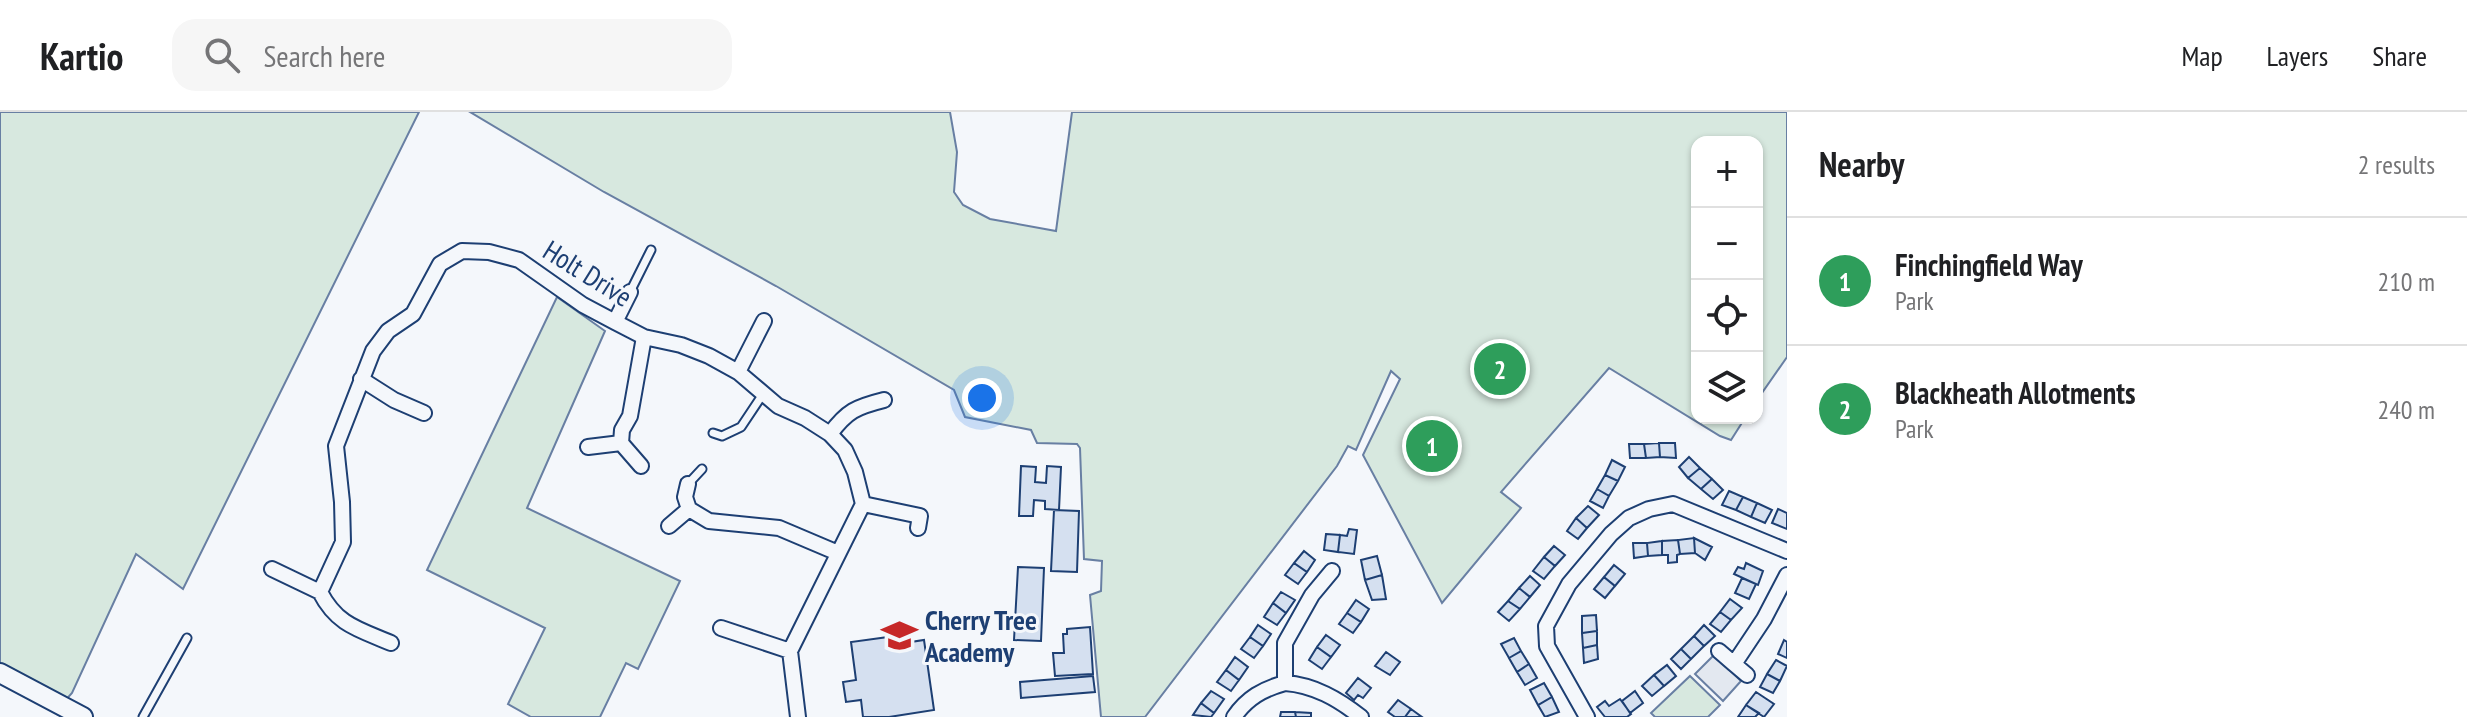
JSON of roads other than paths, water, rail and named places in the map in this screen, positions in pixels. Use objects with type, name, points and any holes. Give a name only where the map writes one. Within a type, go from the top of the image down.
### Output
[{"type":"main road","points":[[0,673],[83,717]]},
{"type":"street","name":"Holt Drive","points":[[320,592],[343,542],[336,446],[361,379],[373,351],[388,331],[413,314],[440,264],[462,251],[489,252],[519,260],[583,305],[644,337],[681,345],[738,372],[778,406],[830,434],[845,450],[855,472],[863,504]]},
{"type":"street","points":[[615,322],[630,292]]},
{"type":"street","points":[[738,372],[764,321]]},
{"type":"street","points":[[641,466],[621,443],[622,430],[630,416],[644,337]]},
{"type":"street","points":[[361,379],[394,400],[424,413]]},
{"type":"street","points":[[830,434],[844,415],[884,400]]},
{"type":"street","points":[[588,447],[621,443]]},
{"type":"street","points":[[688,484],[685,497],[689,509],[709,521],[779,528],[838,553]]},
{"type":"street","points":[[798,717],[790,651],[863,504],[920,516],[918,528]]},
{"type":"street","points":[[1587,717],[1547,646],[1546,626],[1569,584],[1611,534],[1629,518],[1649,509],[1673,504],[1787,551]]},
{"type":"street","points":[[669,526],[689,509]]},
{"type":"street","points":[[272,569],[320,592],[329,609],[347,625],[391,643]]},
{"type":"street","points":[[1285,683],[1285,643],[1312,595],[1332,571]]},
{"type":"street","points":[[1734,664],[1764,619],[1787,575]]},
{"type":"street","points":[[721,628],[742,632],[790,651]]},
{"type":"street","points":[[1719,651],[1747,675]]},
{"type":"street","points":[[1234,717],[1263,689],[1285,683],[1303,684],[1335,698],[1361,717]]},
{"type":"lane","points":[[630,292],[651,250]]},
{"type":"lane","points":[[713,433],[722,436],[741,427],[763,394]]},
{"type":"lane","points":[[688,484],[702,469]]},
{"type":"lane","points":[[143,717],[187,638]]},
{"type":"place","name":"Blackheath Allotments","points":[[1500,369]]},
{"type":"place","name":"Finchingfield Way","points":[[1432,446]]},
{"type":"place","name":"Cherry Tree Academy","points":[[899,635]]}]
